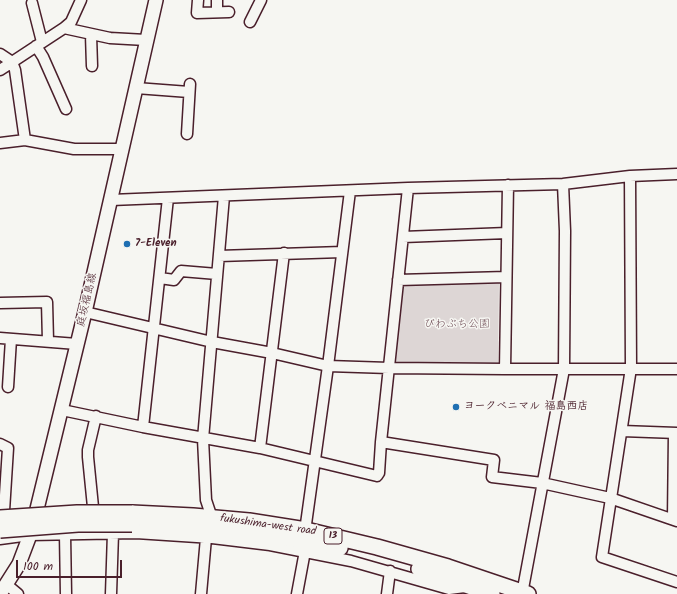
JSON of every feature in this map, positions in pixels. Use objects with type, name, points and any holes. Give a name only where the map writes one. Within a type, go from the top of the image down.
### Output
[{"type":"highway","name":"fukushima-west road","points":[[1,513],[77,513],[132,518],[185,526],[234,530],[296,539],[389,560],[492,594]]},
{"type":"highway","name":"fukushima-west road","points":[[0,530],[132,518],[193,516],[249,521],[306,530],[377,547],[445,566],[524,593]]},
{"type":"main road","name":"庭坂福島線","points":[[3,589],[19,564],[38,509],[111,200],[121,149],[156,0]]},
{"type":"street","points":[[0,70],[64,28],[70,22],[81,0]]},
{"type":"street","points":[[198,0],[196,13],[229,12]]},
{"type":"street","points":[[217,0],[217,12]]},
{"type":"street","points":[[250,22],[261,0]]},
{"type":"street","points":[[32,3],[39,44],[43,57],[66,109]]},
{"type":"street","points":[[64,28],[90,35],[110,38],[146,40]]},
{"type":"street","points":[[90,35],[92,66]]},
{"type":"street","points":[[0,54],[12,62],[16,70],[25,140]]},
{"type":"street","points":[[136,88],[190,88],[187,134]]},
{"type":"street","points":[[0,143],[25,140],[74,149],[121,149]]},
{"type":"street","points":[[111,200],[408,188],[563,184],[630,176],[677,174]]},
{"type":"street","points":[[630,176],[631,368],[602,557],[677,582]]},
{"type":"street","points":[[524,593],[542,483],[564,369],[565,238],[563,184]]},
{"type":"street","points":[[505,369],[508,185]]},
{"type":"street","points":[[62,410],[143,427],[260,448],[377,476],[379,473],[408,188]]},
{"type":"street","points":[[306,524],[350,191]]},
{"type":"street","points":[[210,512],[206,500],[203,438],[224,196]]},
{"type":"street","points":[[143,427],[155,330],[168,198]]},
{"type":"street","points":[[403,237],[507,233]]},
{"type":"street","points":[[219,256],[342,252]]},
{"type":"street","points":[[260,448],[284,254]]},
{"type":"street","points":[[160,278],[174,280],[181,271],[217,274]]},
{"type":"street","points":[[398,280],[506,277]]},
{"type":"street","points":[[0,303],[47,302],[48,341]]},
{"type":"street","points":[[85,312],[155,330],[272,353],[328,366],[505,369],[677,369]]},
{"type":"street","points":[[0,338],[77,344]]},
{"type":"street","points":[[8,387],[11,339]]},
{"type":"street","points":[[93,507],[88,450],[96,416]]},
{"type":"street","points":[[381,442],[494,460],[492,476],[542,483],[610,498],[675,520],[676,433],[622,431]]},
{"type":"street","points":[[0,444],[8,448],[1,513],[38,509],[138,507],[244,515],[306,524],[372,538],[436,557],[445,566]]},
{"type":"street","points":[[0,539],[30,535],[113,533],[168,534],[270,545],[351,561],[449,589],[469,586]]},
{"type":"street","points":[[111,594],[113,533]]},
{"type":"street","points":[[65,534],[66,594]]},
{"type":"street","points":[[201,594],[206,538]]},
{"type":"street","points":[[297,594],[305,552]]},
{"type":"street","points":[[386,594],[390,571]]},
{"type":"street","points":[[3,589],[18,594]]},
{"type":"green space","name":"びわぶち公園","points":[[499,283],[498,367],[390,367],[398,285]]},
{"type":"place","name":"7-Eleven","points":[[127,244]]},
{"type":"place","name":"ヨークベニマル 福島西店","points":[[456,407]]}]
